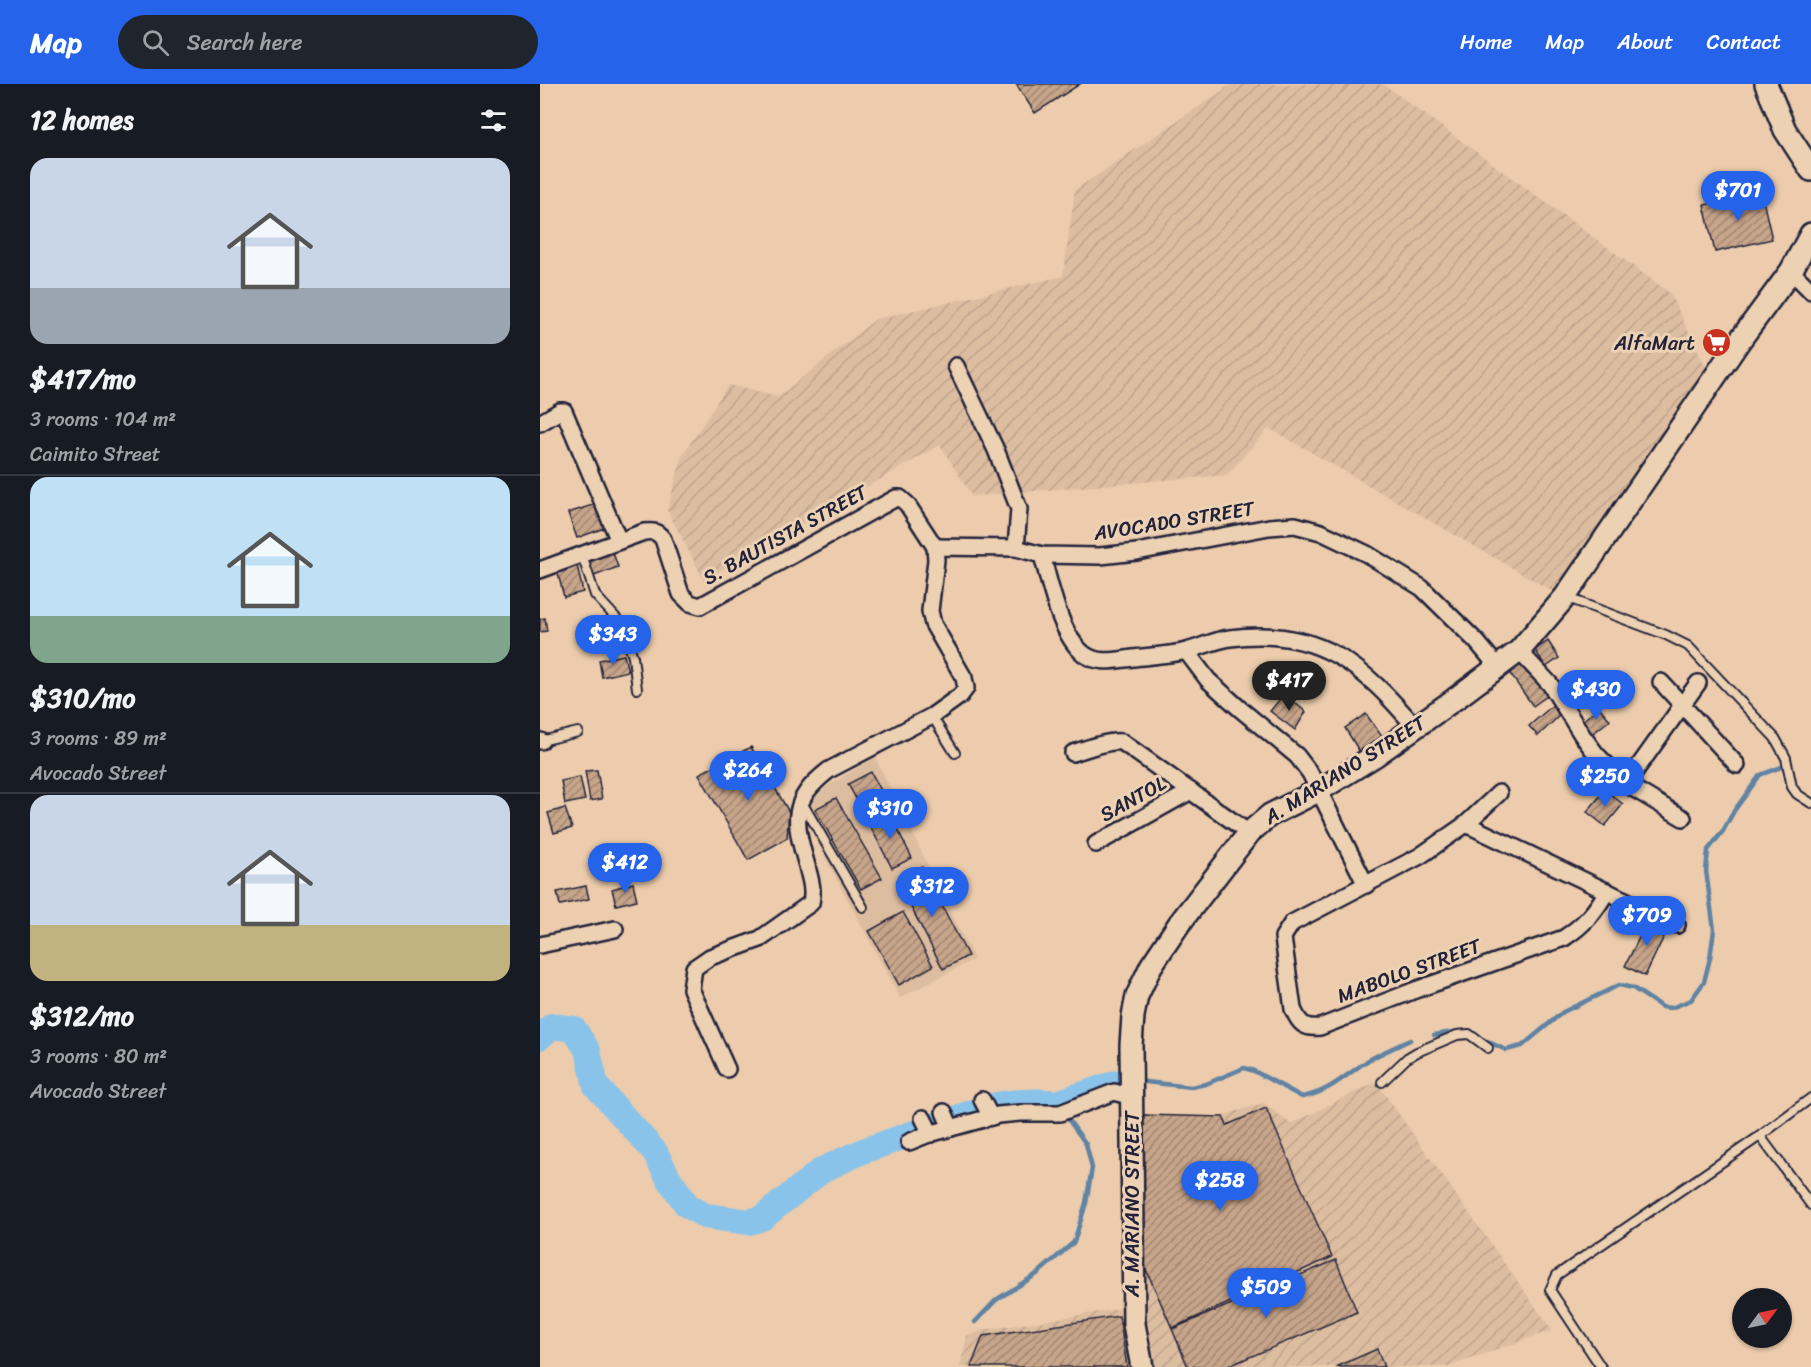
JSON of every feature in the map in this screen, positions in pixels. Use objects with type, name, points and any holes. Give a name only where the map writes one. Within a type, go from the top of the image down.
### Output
[{"type":"street","points":[[1766,84],[1785,130],[1811,170]]},
{"type":"street","name":"A. MARIANO STREET","points":[[1142,1367],[1134,1324],[1131,1088],[1133,1016],[1137,996],[1152,966],[1179,924],[1250,833],[1270,815],[1318,791],[1416,728],[1519,651],[1565,597],[1740,340],[1791,271],[1811,234]]},
{"type":"street","points":[[1791,271],[1811,291]]},
{"type":"street","points":[[956,366],[996,450],[1019,509],[1016,548]]},
{"type":"street","points":[[540,423],[564,411],[619,541]]},
{"type":"street","name":"S. BAUTISTA STREET","points":[[540,570],[644,532],[654,531],[659,533],[663,539],[681,594],[690,603],[700,606],[896,498],[900,498],[907,504],[936,548]]},
{"type":"street","name":"AVOCADO STREET","points":[[936,548],[1016,548],[1042,555],[1100,556],[1148,550],[1269,527],[1294,525],[1304,527],[1321,532],[1367,554],[1422,588],[1477,642],[1498,667]]},
{"type":"street","points":[[727,1069],[691,989],[694,968],[710,957],[760,939],[812,903],[814,891],[799,834],[797,815],[800,800],[819,778],[829,770],[932,716],[960,696],[966,688],[964,678],[933,624],[930,610],[936,548]]},
{"type":"street","points":[[1042,555],[1053,601],[1072,640],[1085,655],[1104,662],[1185,651],[1229,638],[1263,636],[1301,639],[1343,658],[1370,678],[1416,728]]},
{"type":"street","points":[[1185,651],[1208,680],[1298,756],[1310,773],[1366,885],[1420,856],[1466,824],[1499,793]]},
{"type":"street","points":[[1519,651],[1550,684],[1596,754],[1626,784],[1683,818]]},
{"type":"street","points":[[1661,682],[1737,765]]},
{"type":"street","points":[[1626,784],[1698,682]]},
{"type":"street","points":[[1073,753],[1115,741],[1122,742],[1250,833]]},
{"type":"street","name":"SANTOL","points":[[1096,844],[1191,791]]},
{"type":"street","points":[[1466,824],[1677,925]]},
{"type":"street","name":"MABOLO STREET","points":[[1366,885],[1299,919],[1286,930],[1283,937],[1293,1009],[1303,1026],[1320,1027],[1418,989],[1564,938],[1579,929],[1591,917],[1607,891]]},
{"type":"street","points":[[540,945],[615,929]]},
{"type":"street","points":[[909,1142],[927,1126],[987,1110],[1060,1113],[1114,1092],[1131,1088]]},
{"type":"lane","points":[[582,555],[595,596],[618,620],[627,639],[633,657],[637,689]]},
{"type":"lane","points":[[1565,597],[1666,635],[1688,646],[1775,738],[1786,758],[1792,787],[1797,794],[1811,803]]},
{"type":"lane","points":[[932,716],[955,753]]},
{"type":"lane","points":[[541,741],[578,732]]},
{"type":"lane","points":[[800,800],[863,907]]},
{"type":"lane","points":[[1382,1082],[1407,1058],[1457,1035],[1469,1034],[1488,1048]]},
{"type":"lane","points":[[1601,1367],[1550,1290],[1557,1275],[1760,1136],[1811,1098]]},
{"type":"lane","points":[[1760,1136],[1811,1205]]},
{"type":"shaded area","points":[[1232,84],[1383,84],[1670,293],[1707,370],[1559,595],[1269,428],[1227,475],[972,496],[940,445],[704,580],[667,510],[682,456],[728,385],[778,397],[876,319],[1063,276],[1075,190]]},
{"type":"shaded area","points":[[875,757],[974,959],[900,998],[807,824],[813,800],[826,787]]},
{"type":"shaded area","points":[[1376,1082],[1552,1330],[1448,1367],[960,1367],[967,1336],[983,1330],[1119,1309],[1132,1197],[1134,1113],[1218,1117],[1264,1103],[1291,1124]]},
{"type":"building","points":[[1016,84],[1080,84],[1035,113]]},
{"type":"building","points":[[1761,192],[1772,239],[1715,252],[1704,205]]},
{"type":"building","points":[[599,503],[607,527],[577,538],[568,513]]},
{"type":"building","points":[[611,547],[618,567],[594,576],[586,556]]},
{"type":"building","points":[[576,561],[583,592],[564,597],[556,566]]},
{"type":"building","points":[[545,618],[547,631],[540,632],[540,619]]},
{"type":"building","points":[[1548,641],[1559,658],[1546,667],[1535,650]]},
{"type":"building","points":[[624,655],[628,671],[602,677],[599,660]]},
{"type":"building","points":[[1523,660],[1548,695],[1533,706],[1508,671]]},
{"type":"building","points":[[1284,694],[1306,712],[1295,730],[1270,711]]},
{"type":"building","points":[[1553,705],[1561,714],[1538,736],[1529,726]]},
{"type":"building","points":[[1599,707],[1610,720],[1592,734],[1581,722]]},
{"type":"building","points":[[1366,714],[1383,738],[1361,754],[1345,728]]},
{"type":"building","points":[[751,747],[789,812],[787,838],[748,860],[699,774]]},
{"type":"building","points":[[597,770],[602,799],[590,801],[585,771]]},
{"type":"building","points":[[871,772],[889,805],[866,817],[848,784]]},
{"type":"building","points":[[580,777],[585,800],[565,804],[561,781]]},
{"type":"building","points":[[1605,790],[1623,804],[1605,826],[1587,812]]},
{"type":"building","points":[[836,798],[882,878],[861,889],[815,809]]},
{"type":"building","points":[[565,808],[572,828],[554,833],[548,813]]},
{"type":"building","points":[[889,812],[912,858],[892,868],[868,822]]},
{"type":"building","points":[[922,867],[968,956],[943,969],[897,880]]},
{"type":"building","points":[[633,883],[637,900],[616,905],[612,889]]},
{"type":"building","points":[[586,886],[589,899],[560,905],[557,892]]},
{"type":"building","points":[[903,912],[933,966],[899,985],[869,931]]},
{"type":"building","points":[[1649,918],[1668,928],[1645,976],[1625,966]]},
{"type":"building","points":[[1266,1108],[1332,1257],[1172,1328],[1141,1258],[1141,1115],[1223,1117],[1227,1125]]},
{"type":"building","points":[[1336,1260],[1357,1312],[1226,1367],[1188,1367],[1172,1329]]},
{"type":"building","points":[[1119,1316],[1127,1367],[971,1367],[983,1336]]},
{"type":"building","points":[[1377,1349],[1384,1367],[1336,1367]]},
{"type":"waterway","points":[[1478,1037],[1506,1050],[1522,1046],[1563,1012],[1619,985],[1633,988],[1662,1007],[1671,1008],[1691,1000],[1704,982],[1714,930],[1706,871],[1708,850],[1760,775],[1784,766]]},
{"type":"waterway","points":[[540,1037],[552,1026],[574,1029],[588,1051],[596,1086],[655,1152],[669,1179],[687,1205],[705,1216],[749,1222],[762,1218],[822,1170],[863,1151],[991,1106],[1040,1102],[1057,1103],[1062,1109]]},
{"type":"waterway","points":[[1434,1035],[1468,1032]]},
{"type":"waterway","points":[[1137,1081],[1191,1087],[1206,1084],[1244,1068],[1302,1097],[1328,1088],[1367,1061],[1410,1040]]},
{"type":"waterway","points":[[1057,1103],[1116,1083]]},
{"type":"waterway","points":[[975,1322],[996,1300],[1037,1274],[1074,1242],[1086,1203],[1092,1168],[1086,1144],[1068,1119]]},
{"type":"place","name":"AlfaMart","points":[[1716,343]]}]
